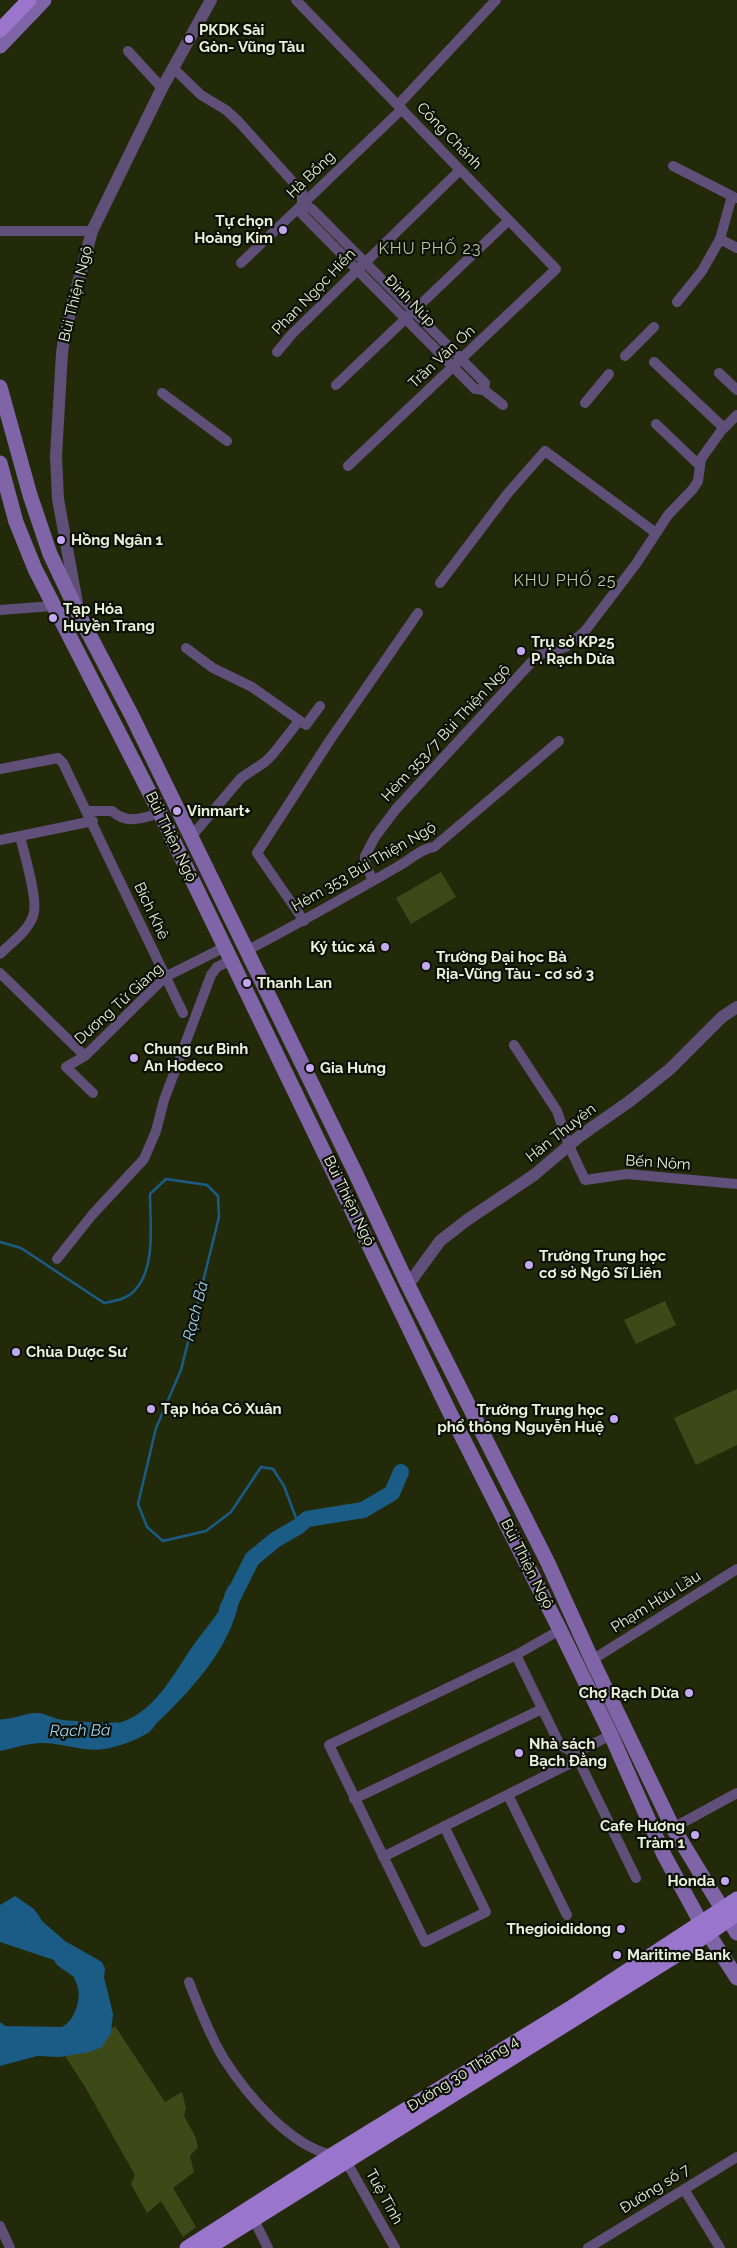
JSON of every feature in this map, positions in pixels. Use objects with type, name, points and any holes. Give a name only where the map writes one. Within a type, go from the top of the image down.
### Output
[{"type":"main road","points":[[0,30],[29,0]]},
{"type":"main road","points":[[0,46],[44,0]]},
{"type":"main road","name":"Bùi Thiện Ngộ","points":[[0,387],[30,495],[50,554],[79,615],[132,716],[408,1285],[548,1563],[592,1660],[673,1828],[731,1919]]},
{"type":"main road","name":"Bùi Thiện Ngộ","points":[[0,463],[16,522],[35,570],[160,813],[480,1471],[560,1630],[611,1735],[664,1855],[704,1927],[737,1978]]},
{"type":"main road","points":[[228,954],[243,945]]},
{"type":"main road","points":[[373,1252],[389,1244]]},
{"type":"main road","points":[[480,1471],[497,1462]]},
{"type":"main road","points":[[611,1735],[626,1728]]},
{"type":"main road","name":"Đường 30 Tháng 4","points":[[187,2248],[234,2224],[332,2160],[547,2029],[704,1927],[731,1919],[737,1899]]},
{"type":"main road","name":"Đường 30 Tháng 4","points":[[208,2248],[234,2224],[254,2220],[332,2160]]},
{"type":"street","name":"Bùi Thiện Ngộ","points":[[79,615],[58,498],[56,456],[60,374],[65,332],[92,231],[172,68],[211,0]]},
{"type":"street","name":"Công Chánh","points":[[296,0],[556,269]]},
{"type":"street","name":"Hà Bổng","points":[[241,263],[400,107],[496,0]]},
{"type":"street","points":[[128,51],[162,88]]},
{"type":"street","name":"Đinh Núp","points":[[172,68],[201,95],[232,114],[302,192],[302,214],[362,265],[409,314],[453,367],[475,389],[484,390],[503,405]]},
{"type":"street","points":[[672,166],[734,197],[720,239],[702,271],[677,302]]},
{"type":"street","name":"Phan Ngọc Hiển","points":[[277,352],[292,334],[460,170]]},
{"type":"street","points":[[336,385],[509,220]]},
{"type":"street","points":[[0,231],[92,231]]},
{"type":"street","points":[[720,239],[737,248]]},
{"type":"street","name":"Trần Văn Ơn","points":[[348,466],[556,269]]},
{"type":"street","name":"Đinh Núp","points":[[409,314],[461,359],[485,383],[484,390]]},
{"type":"street","points":[[625,356],[654,327]]},
{"type":"street","points":[[654,362],[724,428]]},
{"type":"street","points":[[719,373],[737,390]]},
{"type":"street","points":[[585,403],[609,374]]},
{"type":"street","points":[[162,393],[227,441]]},
{"type":"street","name":"Hẻm 353/7 Bùi Thiện Ngộ","points":[[373,881],[365,863],[365,856],[375,837],[396,808],[538,654],[566,646],[585,631],[636,564],[656,533],[698,480],[704,453],[737,415]]},
{"type":"street","points":[[656,424],[700,465]]},
{"type":"street","points":[[440,583],[508,493],[545,451],[656,533]]},
{"type":"street","points":[[0,610],[53,606]]},
{"type":"street","points":[[304,921],[257,853],[330,740],[418,613]]},
{"type":"street","points":[[186,648],[213,668],[252,687],[306,725],[320,706]]},
{"type":"street","points":[[191,837],[241,778],[266,762],[299,721]]},
{"type":"street","name":"Hẻm 353 Bùi Thiện Ngộ","points":[[243,945],[304,921],[445,838],[559,741]]},
{"type":"street","name":"Bích Khê","points":[[0,769],[58,758],[63,762],[93,821],[183,1013]]},
{"type":"street","points":[[88,811],[112,811],[117,816],[132,820],[160,813]]},
{"type":"street","points":[[0,840],[93,821]]},
{"type":"street","points":[[0,954],[27,928],[33,916],[35,904],[20,836]]},
{"type":"street","points":[[57,1259],[92,1215],[144,1158],[156,1131],[164,1100],[211,975],[228,954]]},
{"type":"street","name":"Dương Tử Giang","points":[[93,1093],[66,1067],[85,1056],[165,977],[228,954]]},
{"type":"street","points":[[0,974],[85,1056]]},
{"type":"street","name":"Hàn Thuyên","points":[[408,1285],[440,1242],[467,1220],[534,1175],[569,1146],[630,1101],[670,1069],[722,1017],[737,1007]]},
{"type":"street","points":[[514,1045],[557,1111],[569,1146]]},
{"type":"street","name":"Bến Nôm","points":[[569,1146],[585,1180],[628,1174],[737,1184]]},
{"type":"street","name":"Phạm Hữu Lầu","points":[[592,1660],[737,1570]]},
{"type":"street","points":[[444,1826],[486,1912],[425,1942],[329,1745],[516,1655],[560,1630]]},
{"type":"street","points":[[516,1655],[560,1744],[577,1756],[636,1878]]},
{"type":"street","points":[[354,1799],[542,1709]]},
{"type":"street","points":[[383,1857],[508,1795],[611,1735]]},
{"type":"street","points":[[673,1828],[737,1793]]},
{"type":"street","points":[[508,1795],[567,1915]]},
{"type":"street","points":[[189,1982],[224,2059],[251,2094],[290,2135],[332,2160]]},
{"type":"street","name":"Đường số 7","points":[[588,2248],[737,2157]]},
{"type":"street","name":"Tuệ Tĩnh","points":[[332,2160],[395,2248]]},
{"type":"street","points":[[684,2189],[720,2248]]},
{"type":"street","points":[[254,2220],[268,2248]]},
{"type":"street","points":[[0,2226],[10,2248]]},
{"type":"green space","points":[[441,872],[456,897],[411,924],[396,898]]},
{"type":"green space","points":[[665,1301],[676,1325],[636,1344],[624,1320]]},
{"type":"green space","points":[[737,1389],[737,1445],[696,1465],[674,1418]]},
{"type":"green space","points":[[115,2026],[165,2102],[182,2092],[186,2108],[184,2116],[196,2138],[198,2147],[190,2156],[194,2172],[173,2188],[196,2227],[183,2237],[161,2201],[147,2213],[131,2184],[135,2175],[84,2085],[61,2050],[99,2037]]},
{"type":"water","points":[[229,1585],[241,1591],[231,1628],[222,1645],[200,1677],[149,1732],[127,1743],[105,1749],[97,1750],[40,1743],[0,1751],[0,1720],[2,1719],[39,1713],[62,1720],[118,1723],[135,1716],[157,1698],[166,1687],[190,1650],[217,1614],[226,1598],[224,1595]]},
{"type":"water","points":[[15,1896],[34,1909],[43,1922],[65,1941],[102,1962],[113,2014],[111,2033],[102,2047],[90,2052],[60,2057],[37,2056],[0,2066],[0,2022],[5,2026],[62,2027],[70,2020],[76,2010],[79,1993],[74,1977],[57,1965],[54,1960],[0,1942],[0,1905]]},
{"type":"waterway","name":"Rạch Bà","points":[[0,1242],[21,1248],[104,1303],[117,1300],[129,1295],[136,1289],[147,1269],[151,1231],[150,1194],[166,1179],[207,1185],[218,1196],[219,1217],[181,1370],[156,1428],[138,1504],[147,1527],[163,1541],[206,1531],[231,1512],[261,1467],[273,1469],[284,1486],[299,1526]]},
{"type":"waterway","name":"Rạch Bà","points":[[227,1609],[252,1559],[275,1540],[307,1519],[363,1510],[392,1493],[401,1472]]},
{"type":"place","name":"PKDK Sài Gòn- Vũng Tàu","points":[[189,39]]},
{"type":"place","name":"Tự chọn Hoàng Kim","points":[[283,230]]},
{"type":"place","name":"Hồng Ngân 1","points":[[61,540]]},
{"type":"place","name":"Tạp Hóa Huyền Trang","points":[[53,618]]},
{"type":"place","name":"Trụ sở KP25 P. Rạch Dừa","points":[[521,651]]},
{"type":"place","name":"Vinmart+","points":[[177,811]]},
{"type":"place","name":"Ký túc xá","points":[[385,947]]},
{"type":"place","name":"Trường Đại học Bà Rịa-Vũng Tàu - cơ sở 3","points":[[426,966]]},
{"type":"place","name":"Thanh Lan","points":[[247,983]]},
{"type":"place","name":"Chung cư Bình An Hodeco","points":[[134,1058]]},
{"type":"place","name":"Gia Hưng","points":[[310,1068]]},
{"type":"place","name":"Trường Trung học cơ sở Ngô Sĩ Liên","points":[[529,1265]]},
{"type":"place","name":"Chùa Dược Sư","points":[[16,1352]]},
{"type":"place","name":"Tạp hóa Cô Xuân","points":[[151,1409]]},
{"type":"place","name":"Trường Trung học phổ thông Nguyễn Huệ","points":[[614,1419]]},
{"type":"place","name":"Chợ Rạch Dừa","points":[[689,1693]]},
{"type":"place","name":"Nhà sách Bạch Đằng","points":[[519,1753]]},
{"type":"place","name":"Cafe Hương Tràm 1","points":[[695,1835]]},
{"type":"place","name":"Honda","points":[[725,1881]]},
{"type":"place","name":"Thegioididong","points":[[621,1929]]},
{"type":"place","name":"Maritime Bank","points":[[617,1955]]},
{"type":"district","name":"KHU PHỐ 23","points":[[430,249]]},
{"type":"district","name":"KHU PHỐ 25","points":[[565,581]]}]
